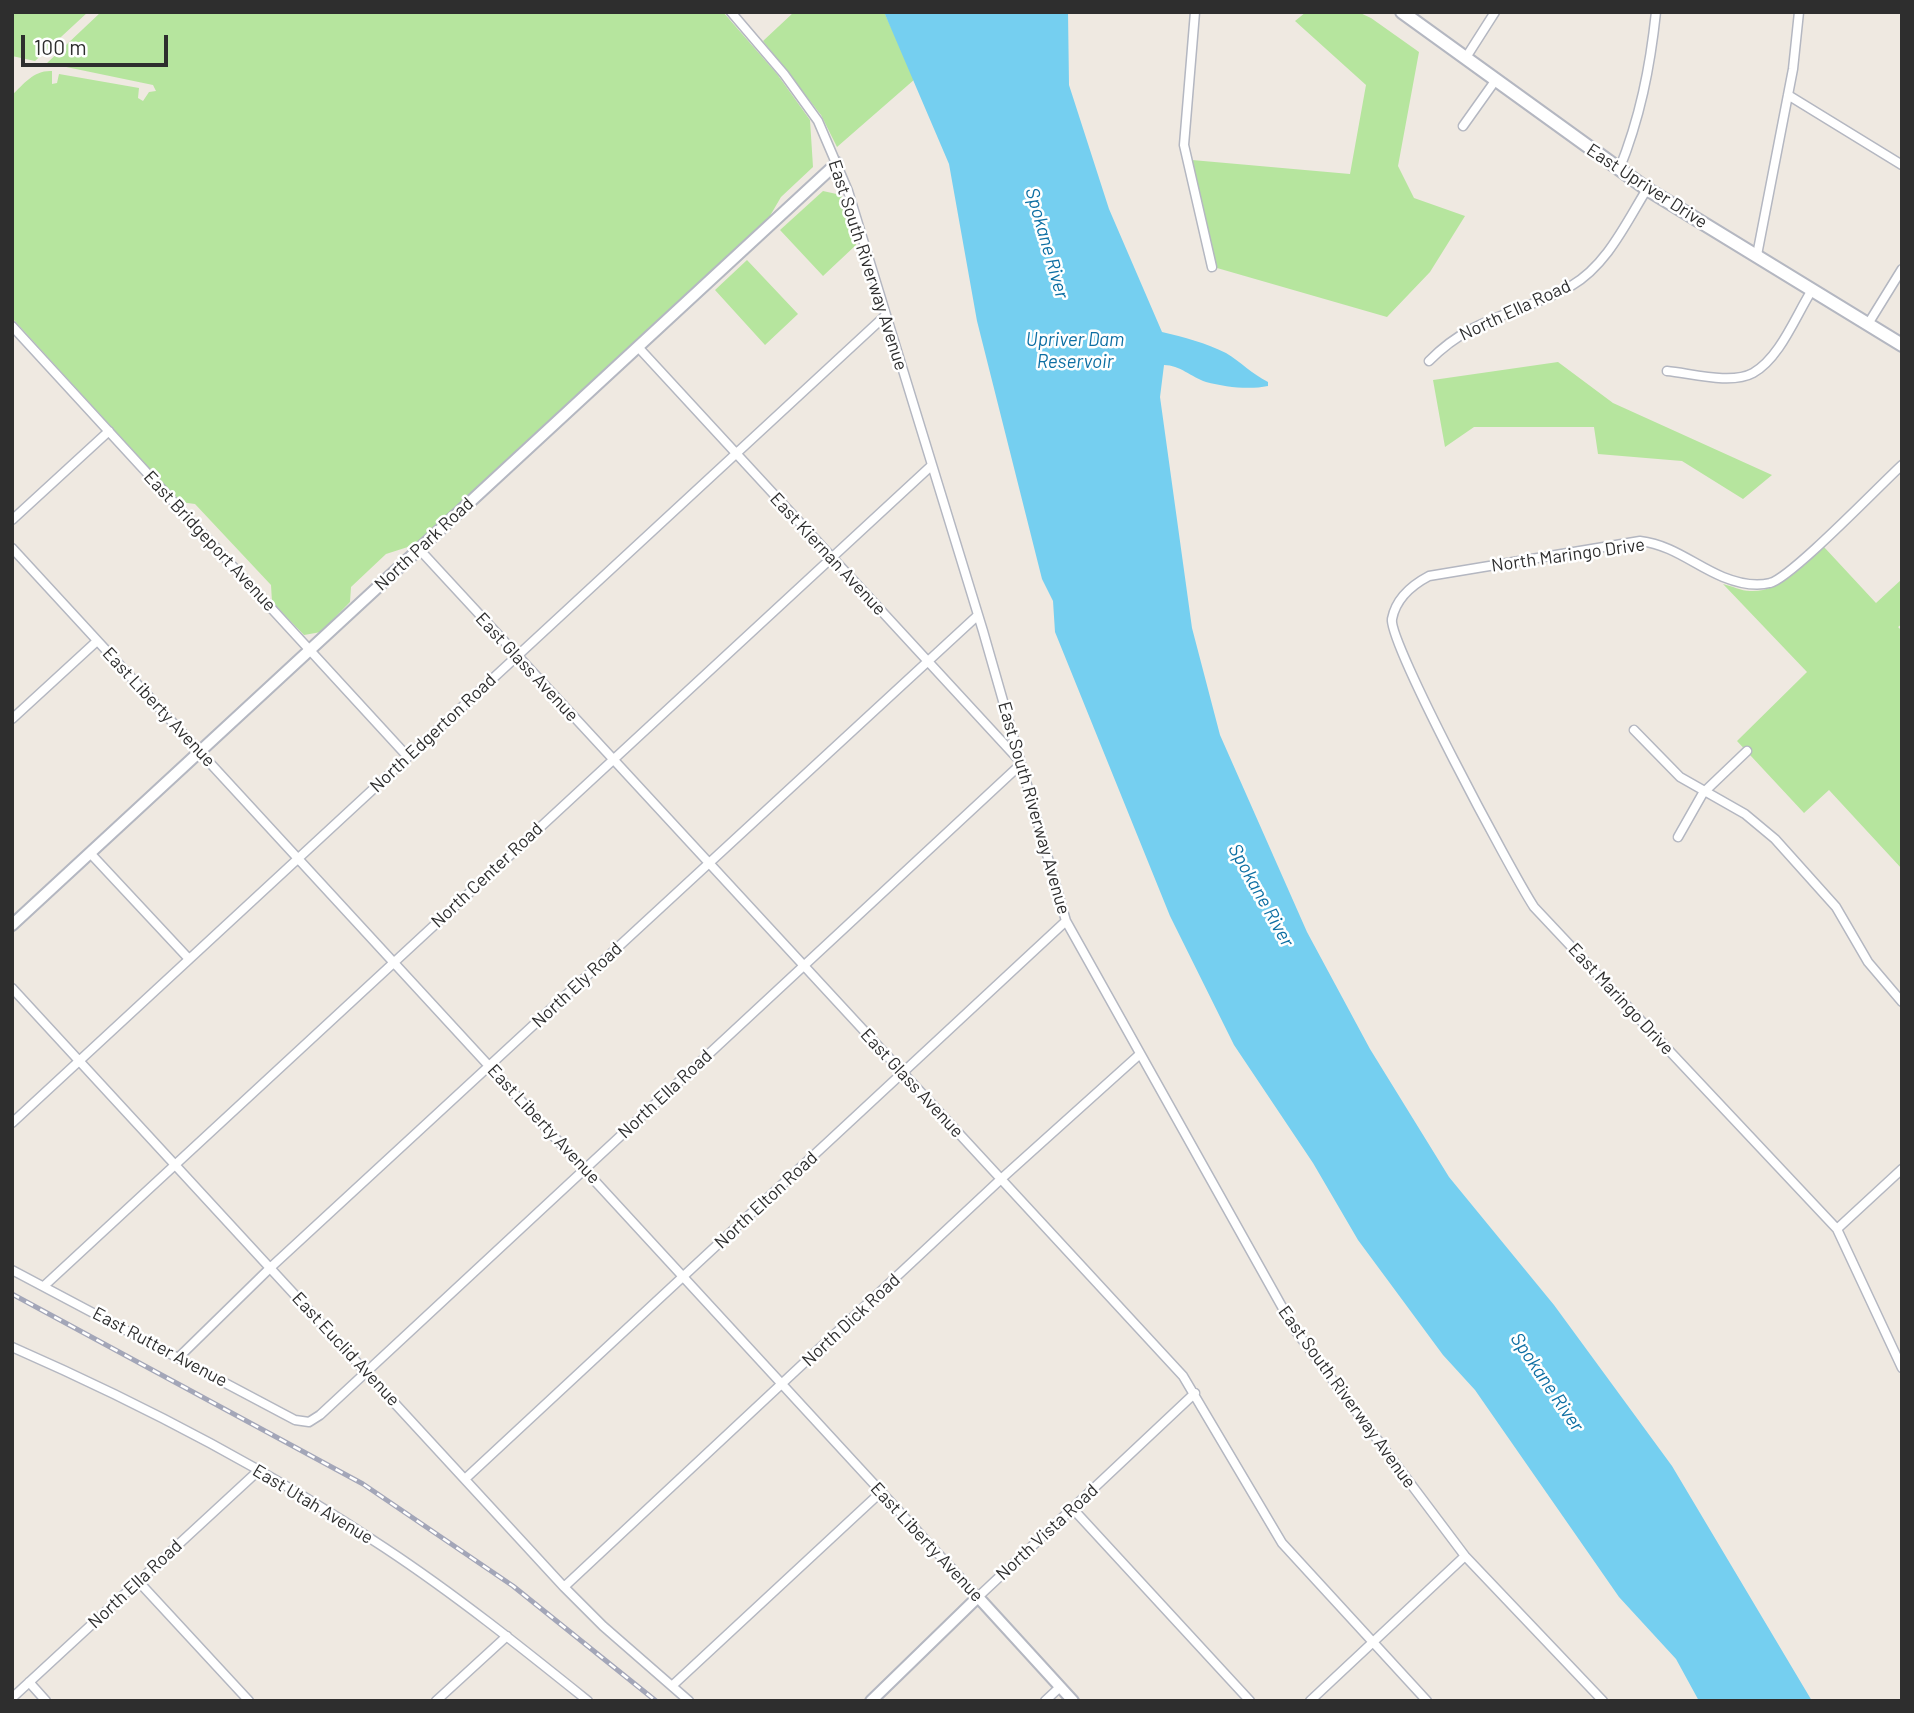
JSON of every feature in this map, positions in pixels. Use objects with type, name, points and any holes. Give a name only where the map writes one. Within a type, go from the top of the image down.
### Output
[{"type":"main road","name":"East Upriver Drive","points":[[1402,12],[1647,189],[1902,345]]},
{"type":"street","name":"East South Riverway Avenue","points":[[731,12],[784,74],[818,121],[848,191],[1066,921],[1295,1330],[1465,1556],[1604,1701]]},
{"type":"street","points":[[1195,12],[1184,145],[1212,267]]},
{"type":"street","points":[[1465,59],[1495,12]]},
{"type":"street","points":[[1619,170],[1637,125],[1645,91],[1656,12]]},
{"type":"street","points":[[1757,256],[1788,95],[1799,12]]},
{"type":"street","points":[[1462,126],[1496,81]]},
{"type":"street","points":[[1788,95],[1902,165]]},
{"type":"street","name":"North Park Road","points":[[12,925],[837,163]]},
{"type":"street","name":"North Ella Road","points":[[1429,361],[1447,342],[1484,320],[1570,286],[1592,270],[1610,248],[1647,189]]},
{"type":"street","points":[[1868,324],[1902,269]]},
{"type":"street","points":[[1667,371],[1729,377],[1752,374],[1773,355],[1812,290]]},
{"type":"street","name":"North Edgerton Road","points":[[12,1123],[886,315]]},
{"type":"street","name":"East Bridgeport Avenue","points":[[12,326],[408,757]]},
{"type":"street","name":"East Kiernan Avenue","points":[[638,347],[1019,763]]},
{"type":"street","points":[[12,520],[109,431]]},
{"type":"street","name":"North Maringo Drive","points":[[1399,601],[1413,585],[1429,576],[1640,541],[1659,544],[1723,577],[1747,584],[1772,583],[1794,567],[1902,465]]},
{"type":"street","name":"North Center Road","points":[[44,1286],[931,466]]},
{"type":"street","name":"East Liberty Avenue","points":[[12,548],[1073,1701]]},
{"type":"street","name":"East Glass Avenue","points":[[419,549],[1183,1376],[1282,1543],[1427,1701]]},
{"type":"street","name":"East Maringo Drive","points":[[1399,601],[1392,621],[1398,645],[1511,872],[1534,907],[1837,1229],[1902,1368]]},
{"type":"street","name":"North Ely Road","points":[[179,1357],[271,1268],[977,616]]},
{"type":"street","points":[[12,719],[97,641]]},
{"type":"street","points":[[1634,730],[1680,777],[1703,793],[1745,814],[1775,839],[1836,907],[1868,962],[1902,1002]]},
{"type":"street","points":[[1678,838],[1703,793],[1746,751]]},
{"type":"street","name":"North Ella Road","points":[[309,1422],[804,966],[1019,763]]},
{"type":"street","points":[[90,853],[189,959]]},
{"type":"street","name":"North Elton Road","points":[[465,1479],[1066,921]]},
{"type":"street","name":"East Euclid Avenue","points":[[12,988],[564,1587],[603,1626],[689,1701]]},
{"type":"street","name":"North Dick Road","points":[[564,1587],[1001,1179],[1140,1054]]},
{"type":"street","points":[[1837,1229],[1902,1169]]},
{"type":"street","name":"East Rutter Avenue","points":[[12,1270],[295,1420],[309,1422]]},
{"type":"street","name":"East Utah Avenue","points":[[12,1347],[107,1389],[258,1471],[385,1548],[507,1636],[588,1701]]},
{"type":"street","name":"North Vista Road","points":[[871,1701],[1195,1393]]},
{"type":"street","name":"North Ella Road","points":[[12,1698],[258,1471]]},
{"type":"street","points":[[673,1685],[881,1492]]},
{"type":"street","points":[[1073,1509],[1250,1701]]},
{"type":"street","points":[[1310,1701],[1465,1556]]},
{"type":"street","points":[[138,1581],[248,1701]]},
{"type":"street","points":[[442,1699],[507,1636]]},
{"type":"street","points":[[29,1682],[46,1701]]},
{"type":"street","points":[[1045,1701],[1060,1686]]},
{"type":"green space","points":[[12,12],[88,12],[35,61],[12,56]]},
{"type":"green space","points":[[101,12],[723,12],[777,74],[810,120],[813,167],[781,197],[767,221],[414,545],[386,554],[351,587],[350,602],[321,632],[304,635],[272,602],[271,585],[195,504],[180,502],[12,318],[12,95],[35,75],[46,71],[52,71],[52,84],[57,83],[59,74],[139,88],[138,98],[143,101],[149,92],[156,91],[153,85],[47,63]]},
{"type":"green space","points":[[794,12],[884,12],[915,79],[837,147],[821,115],[763,41]]},
{"type":"green space","points":[[1306,12],[1358,12],[1371,18],[1419,52],[1398,166],[1414,198],[1465,216],[1430,272],[1387,317],[1217,268],[1192,160],[1350,174],[1366,85],[1295,21]]},
{"type":"green space","points":[[823,191],[841,195],[856,245],[823,276],[780,230]]},
{"type":"green space","points":[[747,260],[798,314],[765,345],[715,290]]},
{"type":"green space","points":[[1558,362],[1613,403],[1772,475],[1743,499],[1682,461],[1598,454],[1594,427],[1474,427],[1445,447],[1433,380]]},
{"type":"green space","points":[[1824,547],[1876,603],[1902,579],[1902,624],[1898,627],[1902,631],[1902,869],[1829,790],[1804,813],[1737,741],[1807,672],[1723,584],[1747,591],[1771,588],[1781,583]]},
{"type":"water","points":[[884,12],[1068,12],[1069,85],[1109,209],[1162,332],[1226,353],[1268,382],[1268,386],[1253,388],[1221,385],[1206,382],[1175,367],[1164,365],[1160,397],[1192,628],[1220,735],[1307,932],[1370,1049],[1449,1177],[1554,1305],[1672,1466],[1812,1701],[1699,1701],[1676,1659],[1619,1597],[1475,1390],[1443,1355],[1358,1240],[1313,1163],[1234,1045],[1170,916],[1055,632],[1053,601],[1042,579],[977,321],[949,164]]},
{"type":"railway","points":[[12,1294],[363,1484],[513,1586],[656,1701]]},
{"type":"water label","name":"Spokane River","points":[[1047,243]]},
{"type":"water label","name":"Upriver Dam Reservoir","points":[[1075,351]]},
{"type":"water label","name":"Spokane River","points":[[1261,895]]},
{"type":"water label","name":"Spokane River","points":[[1547,1382]]}]
